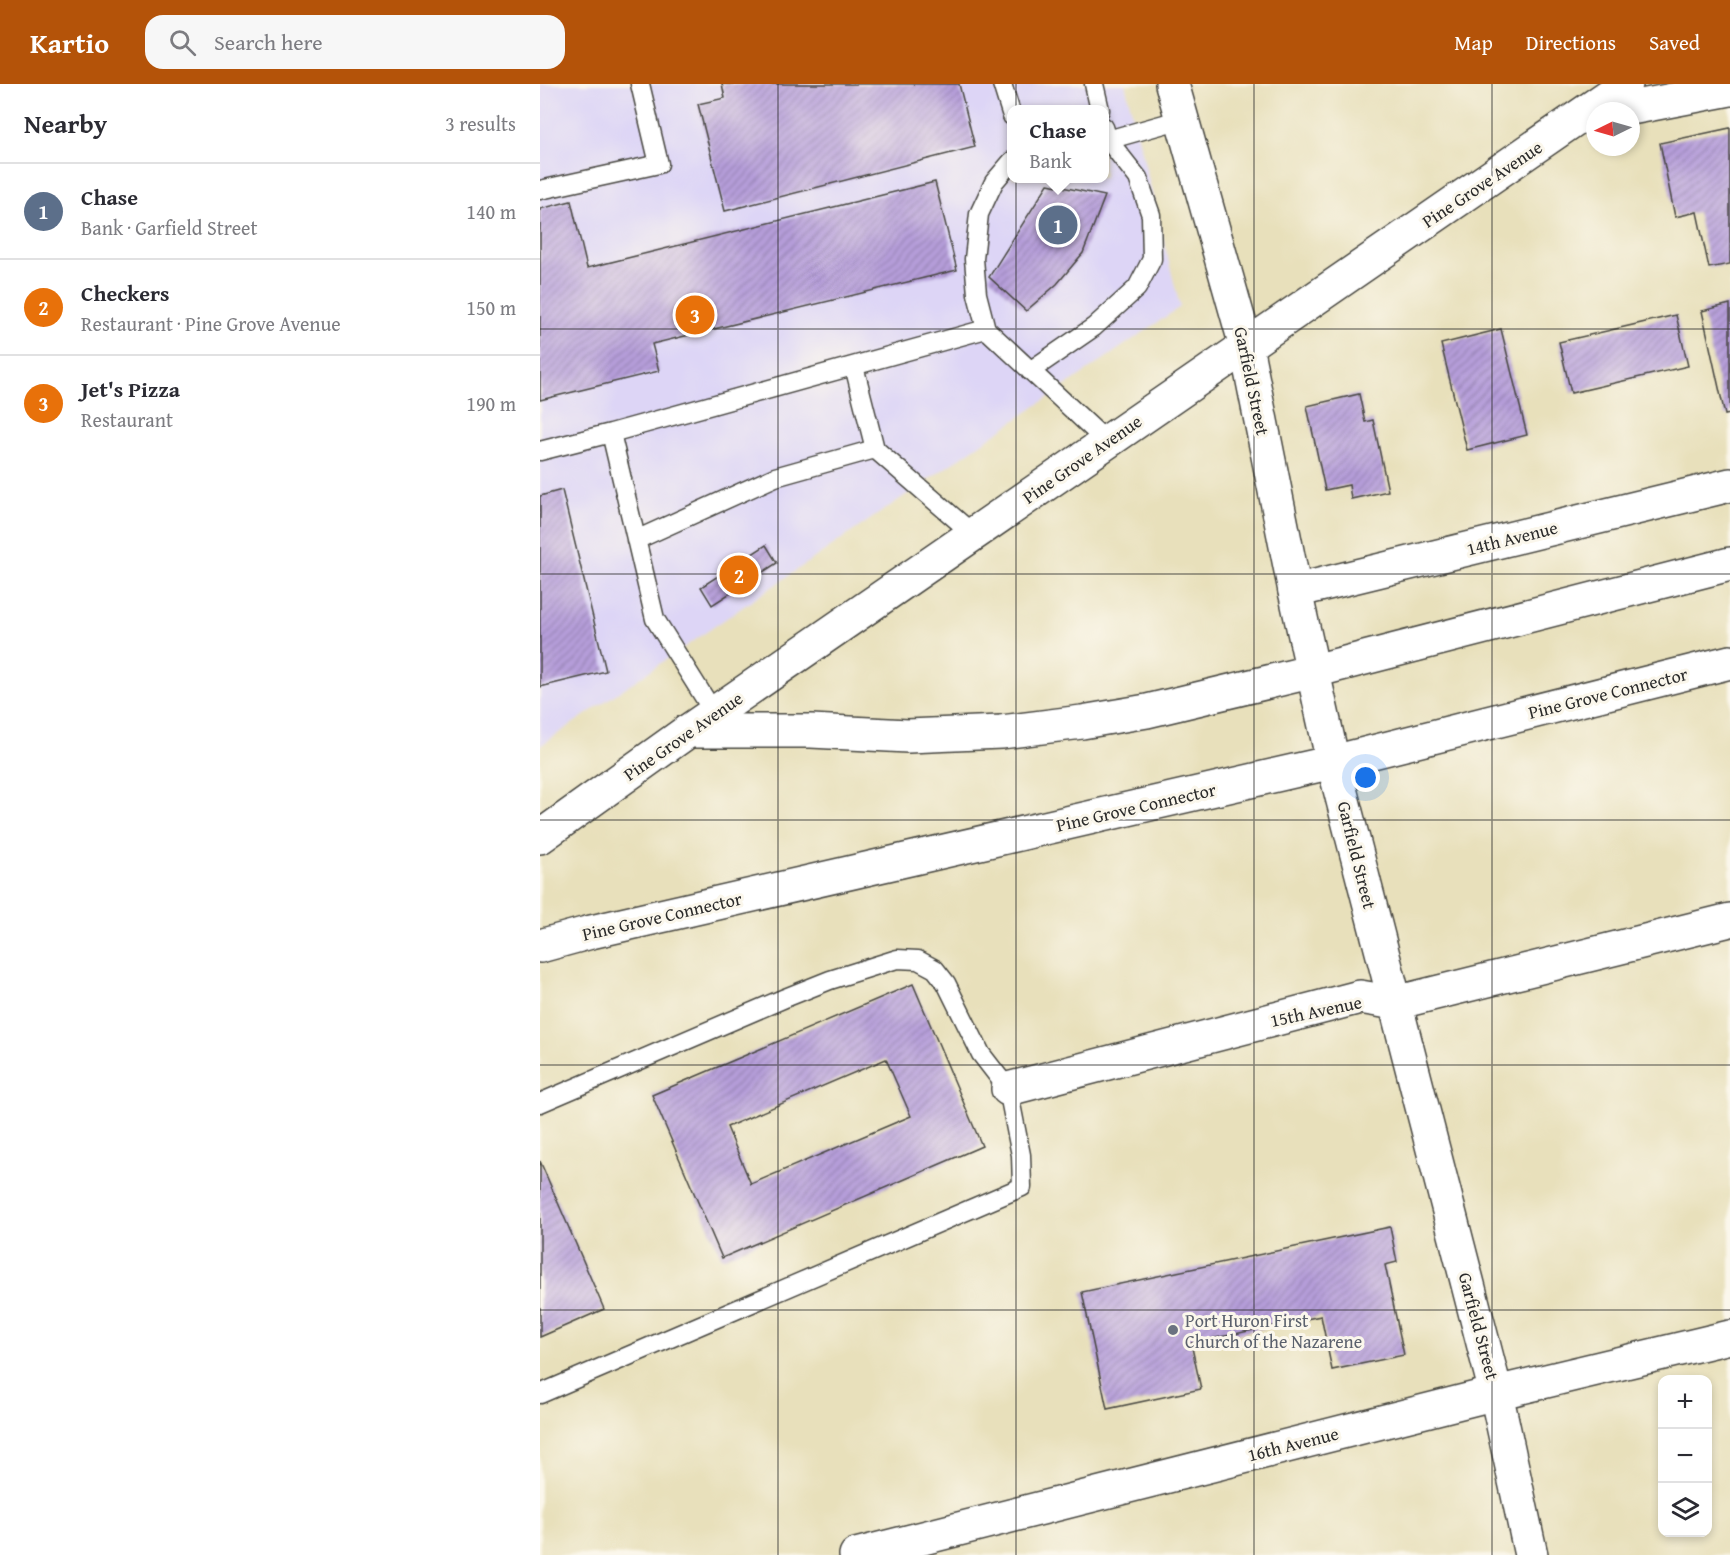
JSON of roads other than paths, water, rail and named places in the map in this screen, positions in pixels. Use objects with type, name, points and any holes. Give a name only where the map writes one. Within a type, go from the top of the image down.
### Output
[{"type":"main road","name":"Garfield Street","points":[[1172,84],[1246,346],[1295,591],[1333,762],[1496,1393],[1531,1555]]},
{"type":"main road","name":"Pine Grove Avenue","points":[[1604,102],[1626,84]]},
{"type":"main road","points":[[1640,106],[1730,89]]},
{"type":"main road","name":"Pine Grove Avenue","points":[[540,837],[701,722],[973,534],[1586,117]]},
{"type":"main road","name":"14th Avenue","points":[[1295,591],[1730,485]]},
{"type":"main road","points":[[701,722],[908,736],[1001,732],[1082,722],[1147,711],[1314,671],[1730,564]]},
{"type":"main road","name":"Pine Grove Connector","points":[[540,946],[1333,762],[1730,662]]},
{"type":"main road","name":"15th Avenue","points":[[1008,1089],[1360,997],[1395,1003],[1730,920]]},
{"type":"main road","name":"16th Avenue","points":[[856,1555],[1496,1393],[1730,1337]]},
{"type":"lane","points":[[540,190],[658,164],[640,84]]},
{"type":"lane","points":[[1002,84],[1008,105]]},
{"type":"lane","points":[[1094,84],[1099,105]]},
{"type":"lane","points":[[1109,135],[1182,119]]},
{"type":"lane","points":[[1030,371],[1094,327],[1137,288],[1152,259],[1151,215],[1138,178],[1109,140]]},
{"type":"lane","points":[[1007,165],[994,182],[979,214],[974,259],[977,294],[986,329],[1107,442]]},
{"type":"lane","points":[[540,452],[986,329]]},
{"type":"lane","points":[[854,366],[875,449],[973,534]]},
{"type":"lane","points":[[611,433],[655,619],[701,722]]},
{"type":"lane","points":[[636,540],[776,477],[875,449]]},
{"type":"lane","points":[[540,1103],[830,980],[897,959],[918,960],[935,969],[946,982],[981,1054],[1008,1089],[1021,1155],[1022,1187],[540,1394]]},
{"type":"place","name":"Chase","points":[[1058,225]]},
{"type":"place","name":"Jet's Pizza","points":[[695,315]]},
{"type":"place","name":"Checkers","points":[[739,575]]},
{"type":"place","name":"Port Huron First Church of the Nazarene","points":[[1173,1330]]}]
